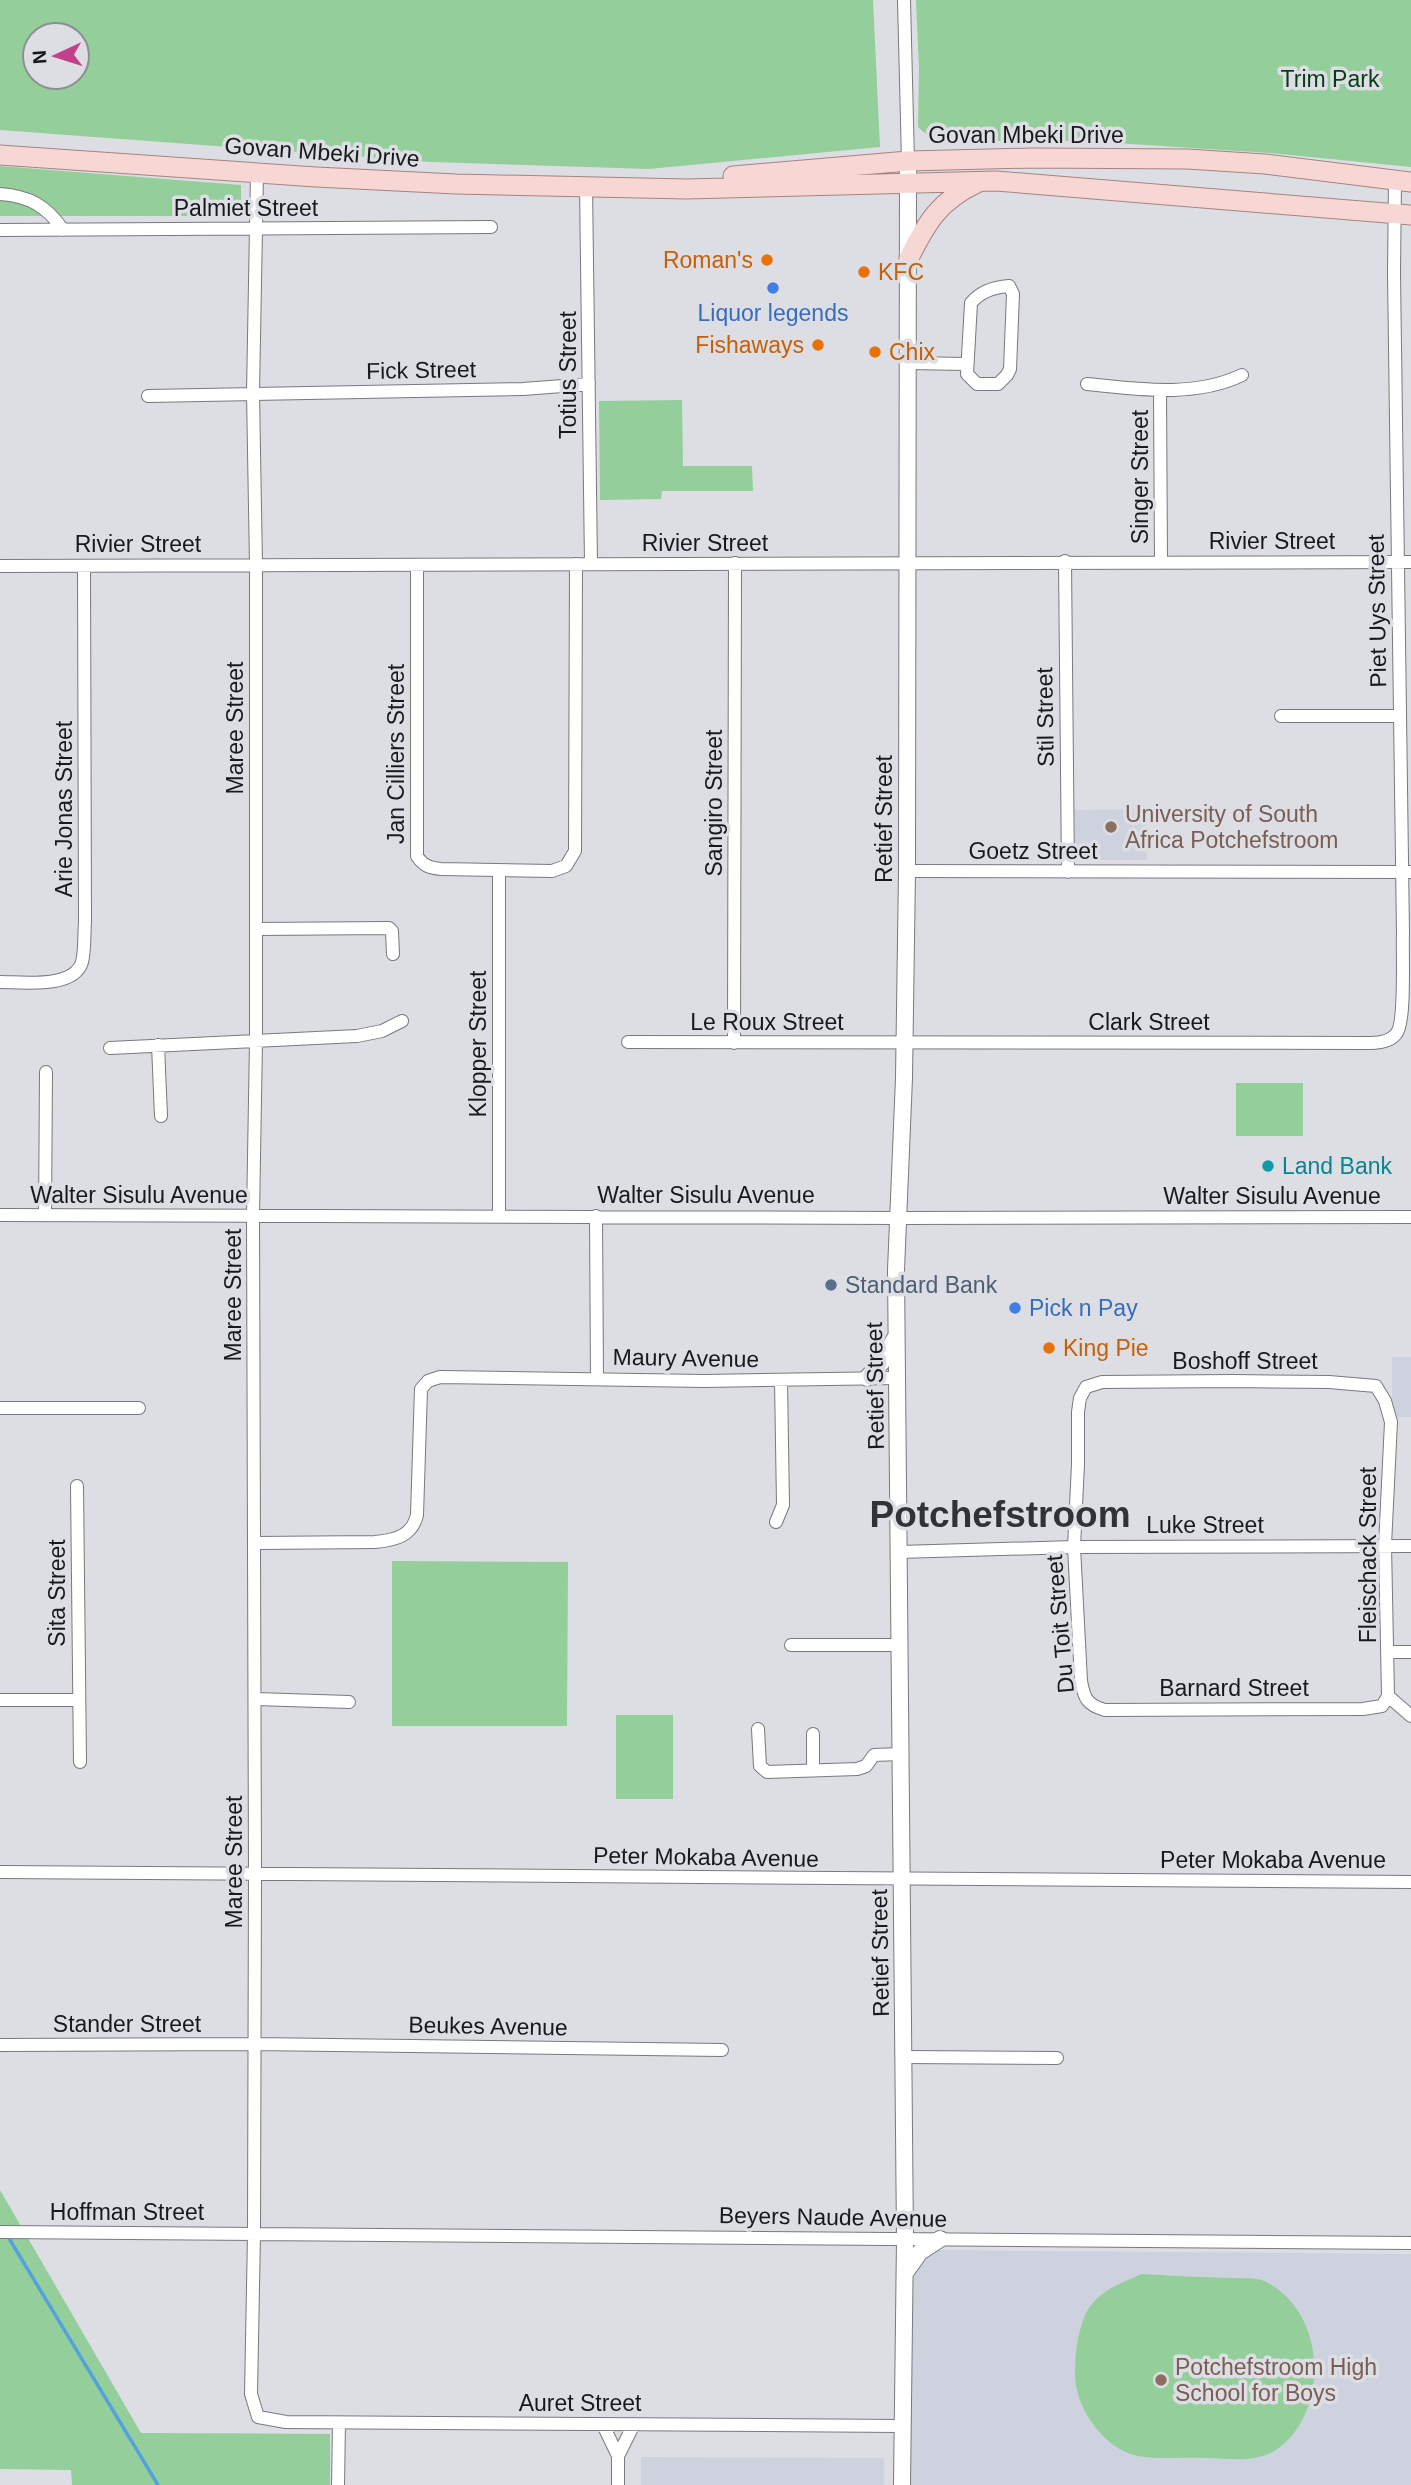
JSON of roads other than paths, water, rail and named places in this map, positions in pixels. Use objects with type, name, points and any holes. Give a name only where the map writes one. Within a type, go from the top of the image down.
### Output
[{"type":"main road","name":"Govan Mbeki Drive","points":[[0,155],[388,181],[687,189],[981,181],[1402,215]]},
{"type":"main road","name":"Govan Mbeki Drive","points":[[642,187],[688,179],[908,161],[1031,158],[1187,159],[1265,164],[1403,181]]},
{"type":"main road","points":[[909,258],[922,231],[940,206],[960,191],[981,181]]},
{"type":"street","points":[[904,0],[908,161]]},
{"type":"street","name":"Retief Street","points":[[902,2485],[905,2239],[896,1335],[905,1044],[907,871],[908,161]]},
{"type":"street","name":"Maree Street","points":[[257,172],[253,393],[256,565],[256,1041],[253,1216],[256,1699],[251,2394],[258,2417]]},
{"type":"street","name":"Piet Uys Street","points":[[1392,1038],[1399,1032],[1402,1018],[1406,872],[1400,716],[1404,562],[1403,181]]},
{"type":"street","name":"Totius Street","points":[[586,186],[591,564]]},
{"type":"street","points":[[0,194],[25,197],[37,202],[52,213],[63,230]]},
{"type":"street","name":"Palmiet Street","points":[[0,230],[491,227]]},
{"type":"street","points":[[1009,286],[1013,295],[1012,350],[1007,375],[998,384],[976,384],[969,379],[967,365],[971,303],[982,293],[1009,286]]},
{"type":"street","points":[[908,363],[967,365]]},
{"type":"street","name":"Singer Street","points":[[1087,384],[1160,390],[1213,386],[1242,376]]},
{"type":"street","name":"Fick Street","points":[[148,396],[523,389],[589,384]]},
{"type":"street","name":"Singer Street","points":[[1160,390],[1161,562]]},
{"type":"street","name":"Stil Street","points":[[1065,561],[1068,872]]},
{"type":"street","name":"Rivier Street","points":[[0,566],[1404,562]]},
{"type":"street","points":[[499,871],[552,871],[566,866],[575,851],[576,564]]},
{"type":"street","name":"Sangiro Street","points":[[734,1042],[735,564]]},
{"type":"street","name":"Jan Cilliers Street","points":[[417,565],[417,856],[422,863],[434,868],[499,871]]},
{"type":"street","name":"Arie Jonas Street","points":[[0,982],[61,979],[77,971],[82,961],[85,922],[84,566]]},
{"type":"street","points":[[1281,716],[1400,716]]},
{"type":"street","name":"Klopper Street","points":[[499,871],[499,1216]]},
{"type":"street","name":"Goetz Street","points":[[907,871],[1406,872]]},
{"type":"street","points":[[256,929],[389,928],[392,931],[393,954]]},
{"type":"street","points":[[110,1048],[357,1036],[382,1031],[402,1021]]},
{"type":"street","name":"Clark Street","points":[[905,1044],[1365,1043],[1392,1038]]},
{"type":"street","name":"Le Roux Street","points":[[628,1042],[905,1044]]},
{"type":"street","points":[[158,1045],[161,1116]]},
{"type":"street","points":[[45,1215],[46,1072]]},
{"type":"street","name":"Walter Sisulu Avenue","points":[[0,1214],[1411,1217]]},
{"type":"street","name":"Maury Avenue","points":[[596,1216],[597,1378],[897,1378]]},
{"type":"street","points":[[867,1378],[882,1362],[896,1335]]},
{"type":"street","points":[[256,1543],[376,1542],[397,1538],[412,1530],[418,1515],[420,1399],[423,1385],[428,1381],[439,1377],[597,1378]]},
{"type":"street","points":[[776,1522],[783,1506],[781,1380]]},
{"type":"street","name":"Boshoff Street","points":[[1080,1398],[1086,1387],[1102,1382],[1329,1382],[1376,1386]]},
{"type":"street","name":"Fleischack Street","points":[[1376,1386],[1385,1401],[1391,1422],[1385,1545],[1388,1696]]},
{"type":"street","name":"Du Toit Street","points":[[1080,1398],[1074,1547],[1083,1693],[1090,1705],[1105,1710]]},
{"type":"street","points":[[0,1408],[139,1408]]},
{"type":"street","name":"Sita Street","points":[[77,1486],[80,1762]]},
{"type":"street","name":"Luke Street","points":[[900,1552],[1074,1547],[1411,1546]]},
{"type":"street","points":[[791,1645],[899,1644]]},
{"type":"street","points":[[1389,1652],[1411,1652]]},
{"type":"street","points":[[1388,1696],[1411,1716]]},
{"type":"street","name":"Barnard Street","points":[[1105,1710],[1363,1709],[1382,1706],[1388,1696]]},
{"type":"street","points":[[256,1699],[349,1702]]},
{"type":"street","points":[[0,1700],[78,1700]]},
{"type":"street","points":[[758,1729],[760,1766],[767,1772],[862,1769],[874,1755],[900,1755]]},
{"type":"street","points":[[813,1734],[813,1770]]},
{"type":"street","name":"Peter Mokaba Avenue","points":[[0,1872],[1411,1882]]},
{"type":"street","name":"Stander Street","points":[[0,2045],[254,2044]]},
{"type":"street","name":"Beukes Avenue","points":[[254,2044],[722,2050]]},
{"type":"street","points":[[904,2057],[1058,2057]]},
{"type":"street","name":"Hoffman Street","points":[[0,2232],[254,2234]]},
{"type":"street","name":"Beyers Naude Avenue","points":[[254,2234],[1411,2243]]},
{"type":"street","points":[[905,2273],[920,2252],[940,2239]]},
{"type":"street","name":"Auret Street","points":[[258,2417],[286,2422],[339,2423],[903,2426]]},
{"type":"street","points":[[338,2485],[339,2423]]},
{"type":"street","points":[[618,2456],[634,2424]]},
{"type":"street","points":[[603,2425],[618,2456],[618,2485]]},
{"type":"waterway","points":[[7,2235],[158,2485]]},
{"type":"place","name":"Roman's","points":[[767,260]]},
{"type":"place","name":"KFC","points":[[864,272]]},
{"type":"place","name":"Liquor legends","points":[[773,288]]},
{"type":"place","name":"Fishaways","points":[[818,345]]},
{"type":"place","name":"Chix","points":[[875,352]]},
{"type":"place","name":"University of South Africa Potchefstroom","points":[[1111,827]]},
{"type":"place","name":"Land Bank","points":[[1268,1166]]},
{"type":"place","name":"Standard Bank","points":[[831,1285]]},
{"type":"place","name":"Pick n Pay","points":[[1015,1308]]},
{"type":"place","name":"King Pie","points":[[1049,1348]]},
{"type":"place","name":"Potchefstroom High School for Boys","points":[[1161,2380]]},
{"type":"district","name":"Potchefstroom","points":[[1000,1514]]},
{"type":"park label","name":"Trim Park","points":[[1330,79]]}]
